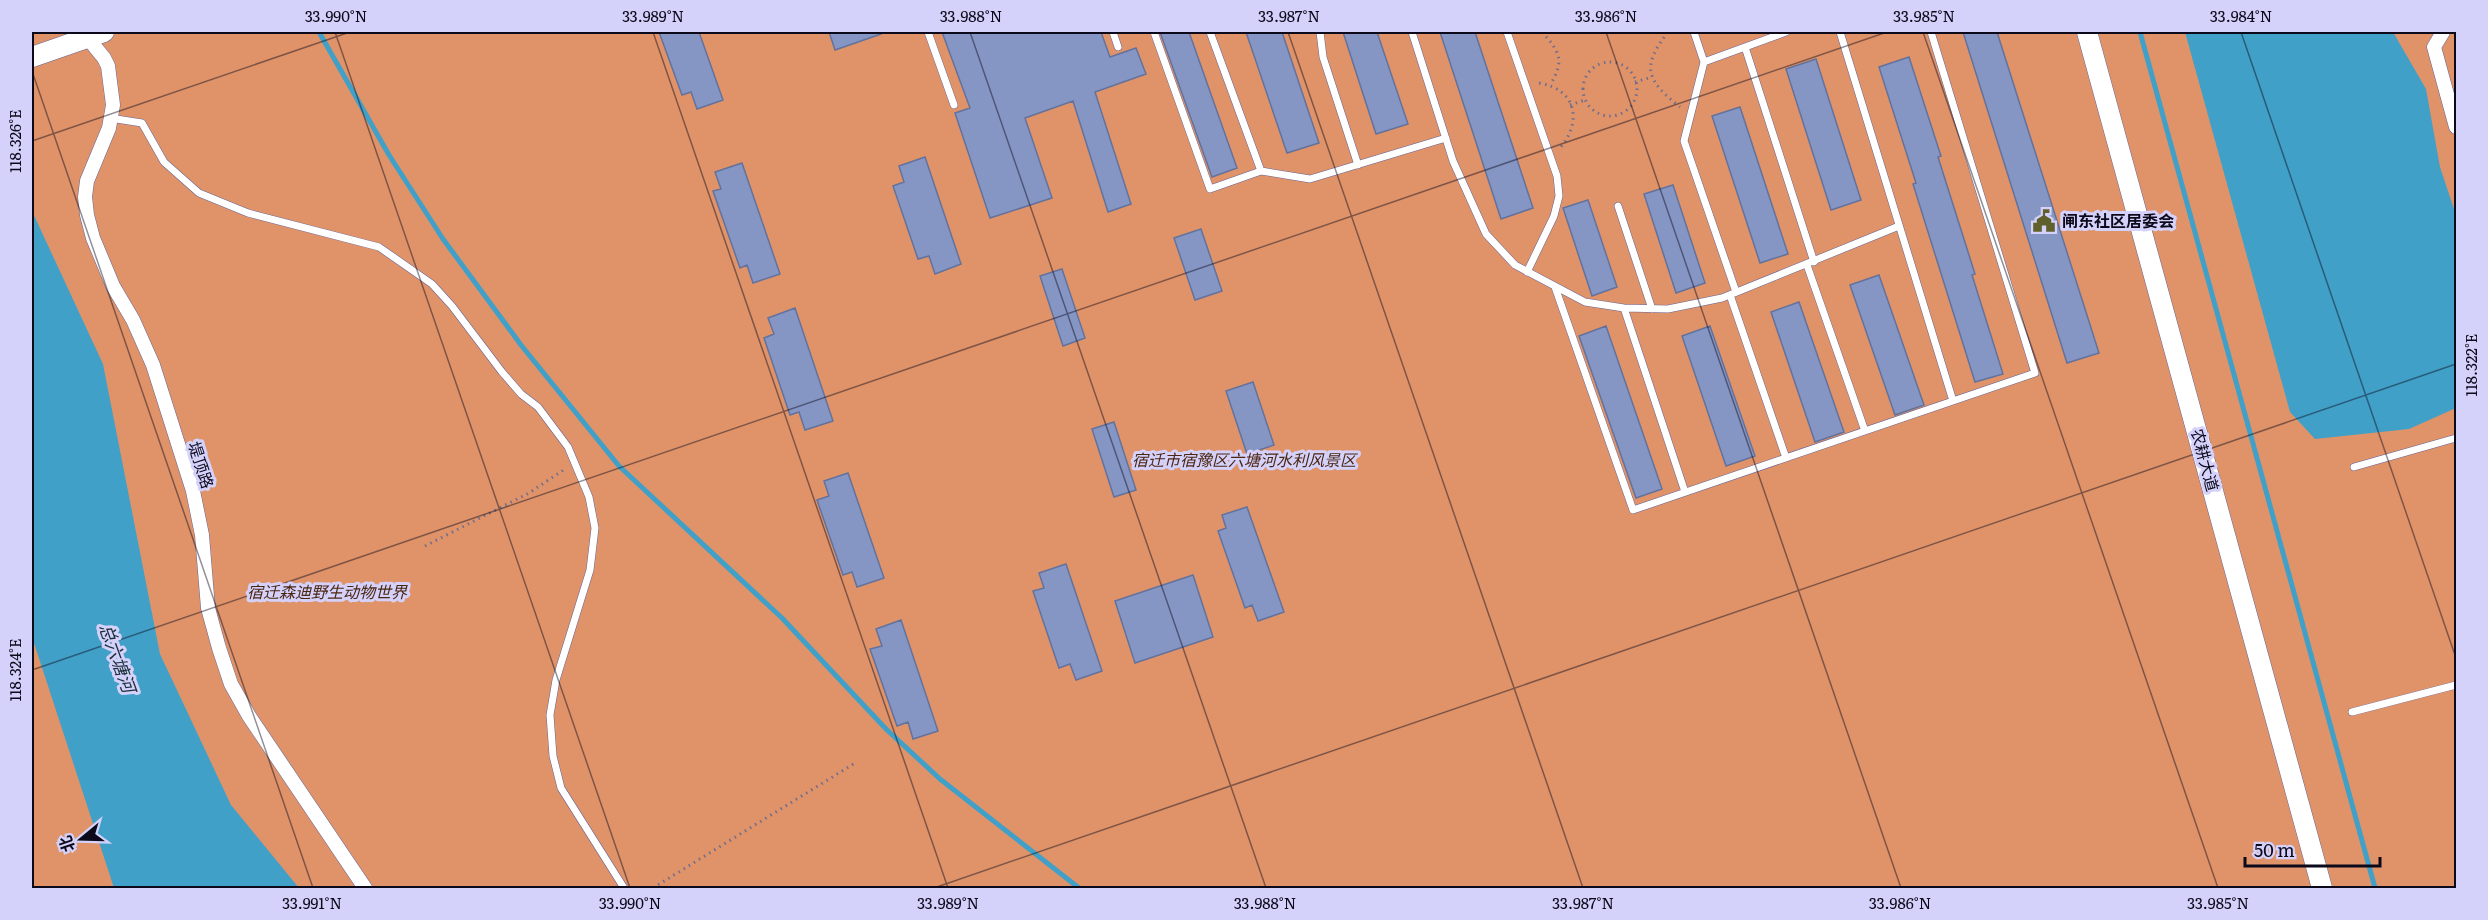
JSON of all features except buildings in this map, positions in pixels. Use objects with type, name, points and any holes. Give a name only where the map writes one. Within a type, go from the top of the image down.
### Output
[{"type":"street","name":"农耕大道","points":[[2088,32],[2322,888]]},
{"type":"street","points":[[2443,32],[2434,47],[2457,127]]},
{"type":"street","points":[[32,57],[90,33]]},
{"type":"street","name":"堤顶路","points":[[90,33],[108,66],[113,98],[109,128],[87,181],[85,196],[87,215],[93,238],[113,286],[133,320],[153,365],[193,491],[203,539],[208,608],[219,648],[231,684],[249,716],[365,888]]},
{"type":"lane","points":[[928,32],[954,105]]},
{"type":"lane","points":[[1113,32],[1118,47]]},
{"type":"lane","points":[[1154,32],[1210,189],[1261,171],[1310,179],[1446,138]]},
{"type":"lane","points":[[1210,32],[1261,171]]},
{"type":"lane","points":[[1320,32],[1323,57],[1358,165]]},
{"type":"lane","points":[[1412,32],[1453,161],[1486,234],[1515,265],[1585,302],[1624,308],[1668,309],[1733,294],[1899,226]]},
{"type":"lane","points":[[1507,32],[1557,176],[1559,196],[1544,239],[1527,272]]},
{"type":"lane","points":[[1694,32],[1704,62],[1684,141],[1786,458]]},
{"type":"lane","points":[[1704,62],[1783,32]]},
{"type":"lane","points":[[1840,32],[1953,401]]},
{"type":"lane","points":[[1555,287],[1634,510],[2035,373],[1930,32]]},
{"type":"lane","points":[[1744,47],[1810,264],[1865,431]]},
{"type":"lane","points":[[110,118],[141,123],[164,162],[199,193],[248,213],[379,248],[413,270],[432,284],[452,306],[502,372],[521,394],[538,407],[568,447],[589,497],[595,528],[590,570],[556,680],[550,715],[553,756],[561,788],[624,888]]},
{"type":"lane","points":[[1618,206],[1652,309]]},
{"type":"lane","points":[[1624,308],[1685,492]]},
{"type":"lane","points":[[2354,467],[2457,438]]},
{"type":"lane","points":[[2352,712],[2457,685]]},
{"type":"path","points":[[1542,32],[1552,42],[1559,56],[1560,70],[1550,85]]},
{"type":"path","points":[[1668,32],[1652,56],[1652,77],[1668,98],[1690,116]]},
{"type":"path","points":[[1615,63],[1623,66],[1635,82],[1636,95],[1633,104],[1618,115],[1600,115],[1592,110],[1585,100],[1583,85],[1586,76],[1598,65],[1615,63]]},
{"type":"path","points":[[1635,82],[1652,77]]},
{"type":"path","points":[[1524,81],[1560,89],[1570,105],[1573,130],[1551,159]]},
{"type":"path","points":[[1570,105],[1585,100]]},
{"type":"path","points":[[425,546],[529,493],[574,463]]},
{"type":"path","points":[[653,888],[855,763]]},
{"type":"green space","name":"宿迁市宿豫区六塘河水利风景区","points":[[32,32],[2456,32],[2456,888],[32,888]]},
{"type":"water","points":[[2185,32],[2393,32],[2426,89],[2440,167],[2456,215],[2456,408],[2409,429],[2315,439],[2290,412]]},
{"type":"water","name":"总六塘河","points":[[32,211],[103,364],[160,654],[231,805],[299,888],[114,888],[32,637]]},
{"type":"waterway","points":[[319,32],[389,155],[443,239],[521,345],[619,466],[782,618],[886,729],[940,779],[1079,888]]},
{"type":"waterway","points":[[2140,32],[2375,888]]},
{"type":"place","name":"闸东社区居委会","points":[[2044,221]]},
{"type":"park label","name":"宿迁森迪野生动物世界","points":[[327,592]]}]
